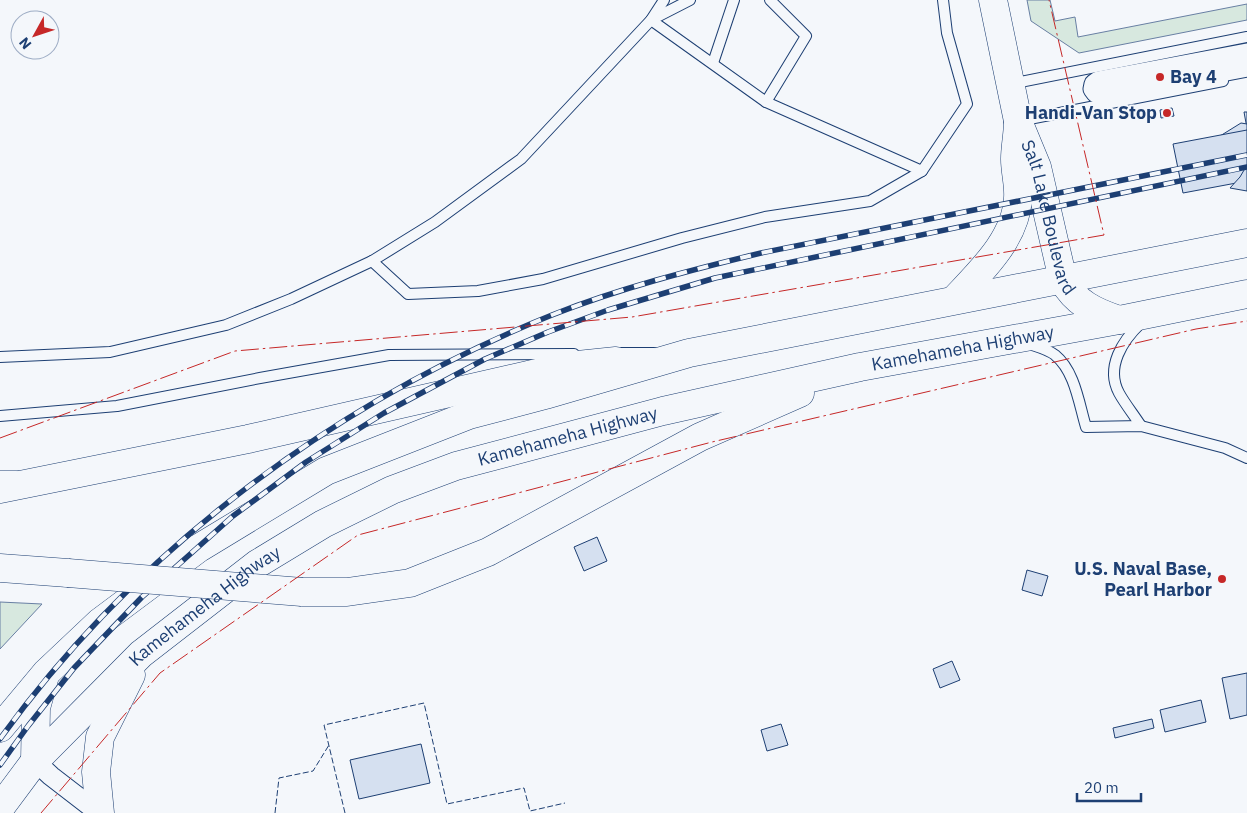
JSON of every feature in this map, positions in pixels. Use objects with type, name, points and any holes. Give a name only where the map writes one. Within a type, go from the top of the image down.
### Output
[{"type":"main road","name":"Salt Lake Boulevard","points":[[993,0],[1018,121],[1037,167],[1063,280],[1067,288],[1084,305],[1119,320]]},
{"type":"main road","points":[[954,300],[996,251],[1013,222],[1018,196],[1015,159],[1018,121]]},
{"type":"main road","points":[[5,486],[248,439],[568,366],[689,352],[1247,243]]},
{"type":"main road","name":"Kamehameha Highway","points":[[0,808],[35,761],[141,654],[257,564],[323,524],[392,490],[456,466],[663,411],[860,368],[1247,294]]},
{"type":"main road","points":[[0,728],[46,673],[100,622],[199,548],[326,471],[469,415],[545,395],[689,352]]},
{"type":"main road","points":[[0,568],[302,592],[347,592],[410,583],[480,555],[700,436],[860,368]]},
{"type":"main road","points":[[100,813],[96,772],[100,737],[141,654]]},
{"type":"main road","points":[[35,761],[36,708],[46,673]]},
{"type":"street","points":[[1247,52],[1098,81],[1094,84],[1094,89],[1096,93],[1101,95],[1247,66]]},
{"type":"street","points":[[35,761],[51,776],[100,813]]},
{"type":"lane","points":[[0,356],[110,352],[226,325],[291,299],[372,261],[435,222],[521,159],[651,20],[664,0]]},
{"type":"lane","points":[[651,20],[690,0]]},
{"type":"lane","points":[[713,63],[734,0]]},
{"type":"lane","points":[[766,102],[806,36],[770,0]]},
{"type":"lane","points":[[372,261],[408,294],[478,291],[543,279],[682,238],[765,217],[870,201],[922,171],[967,104],[947,33],[943,0]]},
{"type":"lane","points":[[651,20],[766,102],[922,171]]},
{"type":"lane","points":[[1009,84],[1247,37]]},
{"type":"lane","points":[[1018,121],[1247,76]]},
{"type":"lane","points":[[1141,426],[1118,392],[1115,362],[1118,351],[1127,337],[1141,322],[1156,312]]},
{"type":"lane","points":[[992,343],[1022,342],[1040,347],[1054,355],[1064,365],[1075,387],[1086,428],[1141,426],[1225,448],[1247,458]]},
{"type":"lane","points":[[0,416],[117,406],[389,355],[689,352]]},
{"type":"shaded area","points":[[1027,0],[1050,0],[1055,21],[1075,17],[1078,37],[1247,4],[1247,20],[1079,53],[1031,21]]},
{"type":"shaded area","points":[[0,602],[42,604],[0,649]]},
{"type":"building","name":"Handi-Van Stop","points":[[1172,108],[1174,116],[1161,118],[1160,110]]},
{"type":"building","points":[[1244,112],[1247,112],[1247,128],[1246,123]]},
{"type":"building","points":[[1241,123],[1247,124],[1247,154],[1235,143],[1220,136]]},
{"type":"building","points":[[1247,130],[1247,181],[1183,193],[1173,144]]},
{"type":"building","points":[[1247,165],[1247,191],[1230,188],[1240,177]]},
{"type":"building","points":[[597,537],[607,561],[584,571],[574,547]]},
{"type":"building","points":[[1027,570],[1048,576],[1042,596],[1022,590]]},
{"type":"building","points":[[952,661],[960,680],[940,688],[933,669]]},
{"type":"building","points":[[1247,673],[1247,715],[1230,719],[1222,678]]},
{"type":"building","points":[[1201,700],[1206,722],[1165,732],[1160,710]]},
{"type":"building","points":[[1152,719],[1154,728],[1115,738],[1113,728]]},
{"type":"building","points":[[781,724],[788,745],[767,751],[761,730]]},
{"type":"building","points":[[421,744],[430,783],[359,799],[350,760]]},
{"type":"railway","points":[[0,739],[54,670],[114,605],[178,544],[246,488],[318,437],[393,391],[472,350],[578,305],[656,280],[708,266],[761,253],[1247,155]]},
{"type":"railway","points":[[0,765],[74,668],[142,597],[233,516],[306,462],[384,413],[485,359],[548,332],[608,310],[715,278],[1247,167]]},
{"type":"fence","points":[[345,813],[324,725],[424,703],[447,804],[524,788],[530,811],[565,803]]},
{"type":"fence","points":[[275,813],[279,778],[313,771],[329,745]]},
{"type":"power","points":[[0,438],[235,351],[632,317],[1104,235],[1049,0]]},
{"type":"power","points":[[41,813],[160,673],[358,535],[712,442],[1196,329],[1247,321]]},
{"type":"place","name":"Bay 4","points":[[1160,77]]},
{"type":"place","name":"Handi-Van Stop","points":[[1167,113]]},
{"type":"place","name":"U.S. Naval Base, Pearl Harbor","points":[[1222,579]]}]
